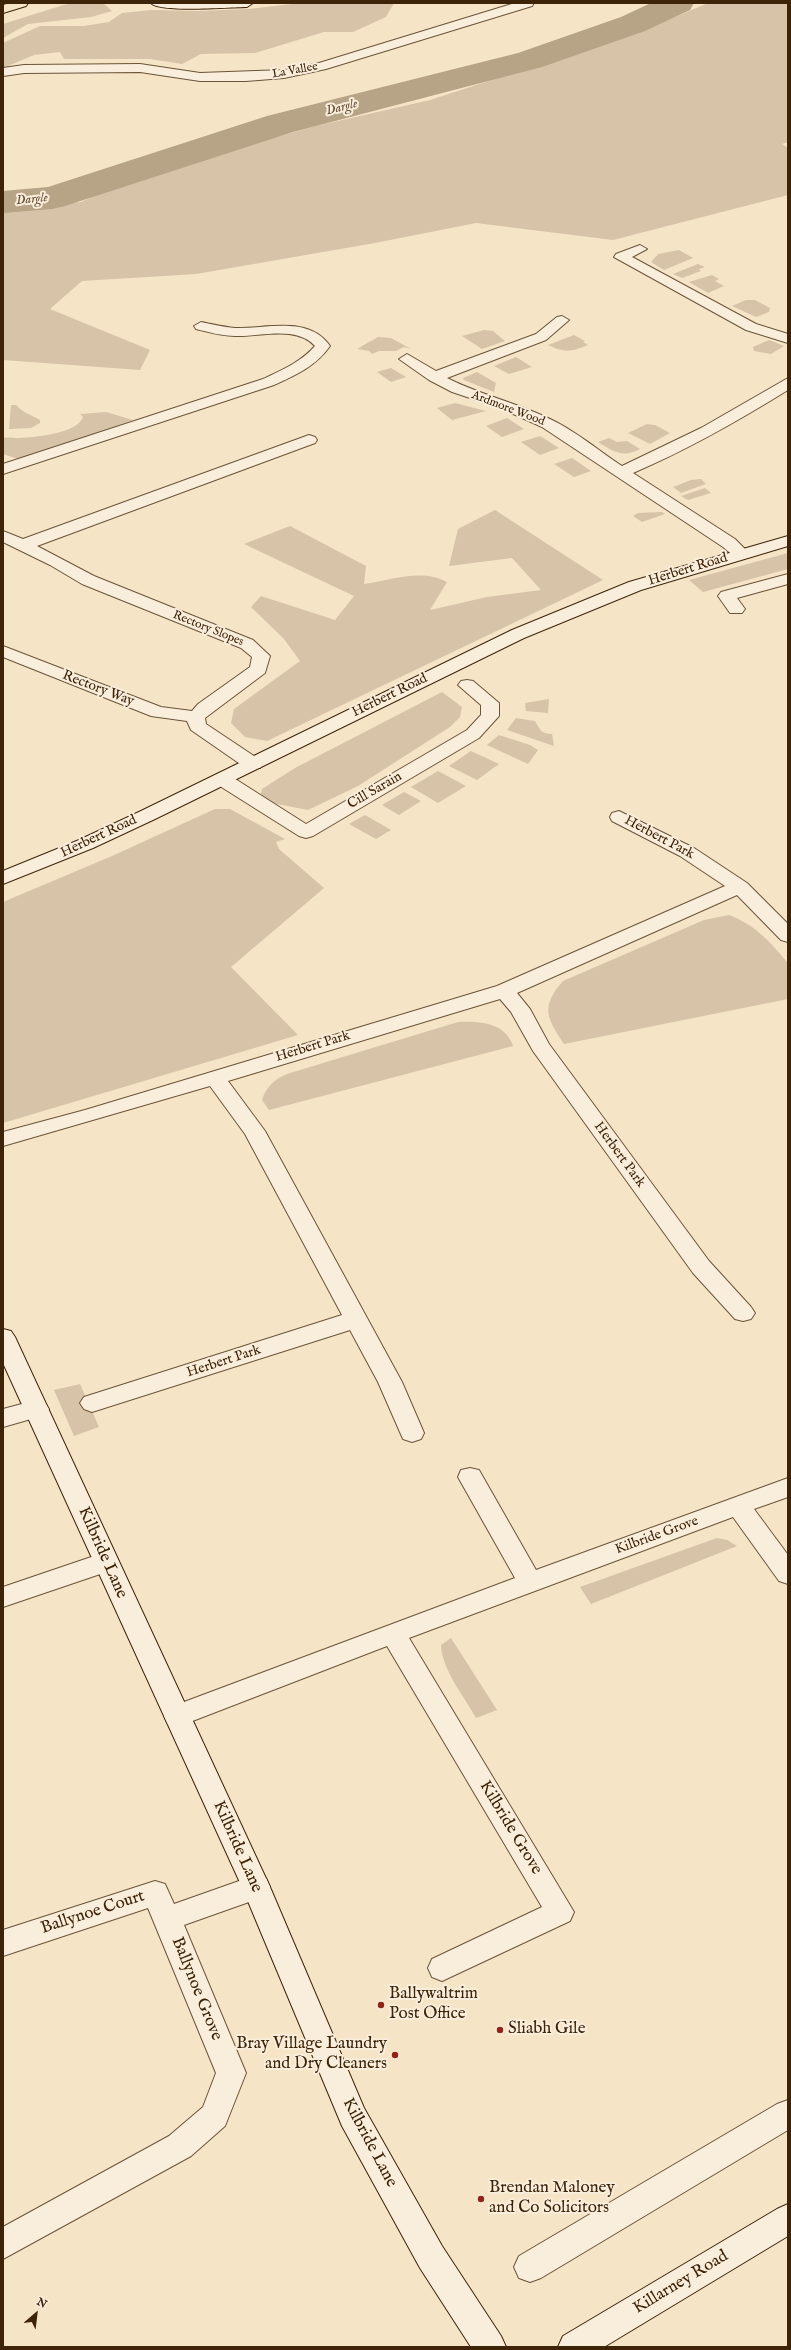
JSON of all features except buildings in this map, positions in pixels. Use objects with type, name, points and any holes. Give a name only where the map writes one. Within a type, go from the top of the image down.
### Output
[{"type":"highway","points":[[3,9],[22,3]]},
{"type":"street","points":[[157,3],[195,5],[247,3]]},
{"type":"street","name":"La Vallee","points":[[3,72],[53,69],[140,68],[189,76],[226,78],[284,74],[322,66],[528,3]]},
{"type":"street","points":[[640,249],[621,257],[751,327],[788,339]]},
{"type":"street","points":[[434,377],[541,337],[562,320]]},
{"type":"street","points":[[3,468],[141,422],[194,408],[238,393],[293,370],[310,360],[321,351],[322,346],[315,338],[297,330],[234,332],[201,326]]},
{"type":"street","name":"Ardmore Wood","points":[[407,359],[434,377],[458,389],[505,405],[546,423],[741,553]]},
{"type":"street","points":[[621,472],[652,459],[739,414],[788,384]]},
{"type":"street","points":[[22,545],[70,530],[204,477],[309,440]]},
{"type":"street","points":[[3,460],[6,462],[3,468]]},
{"type":"street","name":"Rectory Slopes","points":[[3,536],[55,561],[88,580],[247,644],[261,656],[259,669],[204,708],[196,717]]},
{"type":"street","name":"Herbert Road","points":[[3,878],[86,844],[518,634],[615,594],[741,553],[788,541]]},
{"type":"street","points":[[736,609],[727,596],[788,579]]},
{"type":"street","name":"Rectory Way","points":[[3,651],[157,712],[196,717]]},
{"type":"street","name":"Cill Sarain","points":[[222,779],[306,832],[473,734],[490,716],[490,703],[467,685]]},
{"type":"street","points":[[196,717],[197,726],[253,764]]},
{"type":"street","name":"Herbert Park","points":[[619,816],[687,852],[740,887],[788,936]]},
{"type":"street","name":"Herbert Park","points":[[3,1139],[91,1115],[504,991],[740,887]]},
{"type":"street","name":"Herbert Park","points":[[504,991],[520,1009],[540,1046],[701,1267],[743,1313]]},
{"type":"street","points":[[214,1077],[254,1131],[355,1320],[390,1382],[412,1433]]},
{"type":"street","name":"Herbert Park","points":[[92,1403],[355,1320]]},
{"type":"street","name":"Kilbride Lane","points":[[3,1337],[256,1887],[353,2116],[431,2257],[490,2347]]},
{"type":"street","points":[[3,1418],[37,1409]]},
{"type":"street","points":[[470,1477],[530,1582]]},
{"type":"street","name":"Kilbride Grove","points":[[177,1716],[393,1633],[788,1487]]},
{"type":"street","points":[[738,1506],[788,1574]]},
{"type":"street","points":[[3,1597],[106,1562]]},
{"type":"street","name":"Kilbride Grove","points":[[393,1633],[560,1912],[442,1968]]},
{"type":"street","name":"Ballynoe Grove","points":[[3,2244],[180,2146],[214,2116],[231,2073],[167,1919],[256,1887]]},
{"type":"street","name":"Ballynoe Court","points":[[3,1943],[155,1893],[167,1919]]},
{"type":"street","points":[[530,2267],[788,2114]]},
{"type":"street","name":"Killarney Road","points":[[574,2347],[788,2219]]},
{"type":"shaded area","points":[[70,3],[103,3],[112,11],[91,17],[28,24],[3,38],[3,24]]},
{"type":"shaded area","points":[[301,3],[394,3],[386,17],[353,32],[324,32],[255,53],[201,54],[182,64],[150,59],[64,59],[60,52],[34,55],[3,68],[3,43],[40,26],[84,26],[109,22],[122,13],[151,10],[199,11],[248,9]]},
{"type":"shaded area","points":[[708,3],[788,3],[788,142],[782,144],[788,148],[788,195],[613,240],[476,223],[375,243],[196,274],[82,281],[50,309],[150,350],[140,370],[3,360],[3,210],[81,202],[135,178],[182,163],[316,126],[430,100],[640,32]]},
{"type":"shaded area","points":[[679,250],[693,258],[664,270],[651,262],[658,254]]},
{"type":"shaded area","points":[[698,264],[705,267],[699,269],[701,271],[682,278],[673,274]]},
{"type":"shaded area","points":[[712,275],[719,279],[715,281],[724,286],[708,293],[689,282]]},
{"type":"shaded area","points":[[746,300],[755,300],[770,308],[769,312],[756,317],[732,306]]},
{"type":"shaded area","points":[[484,330],[493,331],[505,341],[482,349],[462,336]]},
{"type":"shaded area","points":[[574,335],[585,341],[583,342],[588,345],[568,351],[548,345]]},
{"type":"shaded area","points":[[378,337],[391,338],[411,349],[404,347],[396,351],[379,351],[372,354],[369,351],[357,349]]},
{"type":"shaded area","points":[[769,340],[784,346],[771,354],[754,351],[753,347]]},
{"type":"shaded area","points":[[516,357],[532,367],[509,374],[494,366]]},
{"type":"shaded area","points":[[391,368],[406,377],[391,382],[377,372]]},
{"type":"shaded area","points":[[477,372],[496,383],[494,392],[464,380],[463,378]]},
{"type":"shaded area","points":[[455,403],[486,411],[452,420],[437,408]]},
{"type":"shaded area","points":[[11,405],[16,405],[40,420],[40,423],[31,428],[9,429]]},
{"type":"shaded area","points":[[106,412],[133,420],[26,458],[15,458],[3,454],[3,438],[26,438],[55,434],[79,423],[83,417],[80,414]]},
{"type":"shaded area","points":[[507,418],[524,429],[502,437],[486,426]]},
{"type":"shaded area","points":[[647,424],[655,425],[670,433],[650,444],[628,433]]},
{"type":"shaded area","points":[[540,436],[559,448],[540,455],[521,442]]},
{"type":"shaded area","points":[[609,438],[617,442],[627,441],[640,449],[629,453],[619,453],[598,442]]},
{"type":"shaded area","points":[[572,458],[591,471],[574,477],[554,464]]},
{"type":"shaded area","points":[[701,479],[706,484],[681,493],[673,487],[691,480]]},
{"type":"shaded area","points":[[705,488],[711,493],[688,500],[681,496]]},
{"type":"shaded area","points":[[495,510],[603,580],[267,741],[245,737],[231,723],[234,709],[300,661],[284,639],[251,607],[261,596],[335,620],[354,596],[244,544],[290,526],[366,566],[364,584],[417,575],[437,578],[447,582],[430,610],[487,597],[541,590],[512,558],[449,566],[458,529]]},
{"type":"shaded area","points":[[662,512],[665,514],[642,522],[633,516],[638,513]]},
{"type":"shaded area","points":[[788,553],[788,569],[703,592],[689,580]]},
{"type":"shaded area","points":[[442,692],[462,707],[460,717],[450,727],[358,786],[308,810],[272,803],[261,794],[262,789],[295,768]]},
{"type":"shaded area","points":[[549,699],[548,713],[526,711],[525,703]]},
{"type":"shaded area","points":[[516,718],[535,721],[542,731],[552,734],[554,746],[507,730]]},
{"type":"shaded area","points":[[499,735],[530,745],[538,750],[528,764],[487,745]]},
{"type":"shaded area","points":[[471,751],[499,764],[477,780],[449,766]]},
{"type":"shaded area","points":[[438,771],[466,786],[438,803],[411,787]]},
{"type":"shaded area","points":[[404,792],[421,801],[399,815],[382,805]]},
{"type":"shaded area","points":[[215,809],[230,809],[285,839],[276,842],[279,849],[324,888],[231,967],[298,1035],[3,1123],[3,902],[112,856]]},
{"type":"shaded area","points":[[365,815],[391,830],[376,839],[349,824]]},
{"type":"shaded area","points":[[729,915],[739,919],[755,929],[788,963],[788,999],[564,1044],[553,1027],[548,1012],[551,998],[563,981],[704,920]]},
{"type":"shaded area","points":[[458,1022],[483,1023],[498,1028],[509,1038],[513,1046],[269,1110],[262,1100],[266,1091],[272,1084],[287,1074]]},
{"type":"shaded area","points":[[80,1384],[99,1427],[74,1436],[54,1390]]},
{"type":"shaded area","points":[[717,1538],[727,1540],[737,1546],[591,1604],[580,1587]]},
{"type":"shaded area","points":[[451,1638],[497,1710],[476,1718],[454,1683],[445,1664],[441,1645]]},
{"type":"waterway","name":"Dargle","points":[[3,202],[52,198],[280,124],[530,60],[633,24],[678,3]]},
{"type":"place","name":"Ballywaltrim Post Office","points":[[381,2005]]},
{"type":"place","name":"Sliabh Gile","points":[[500,2030]]},
{"type":"place","name":"Bray Village Laundry and Dry Cleaners","points":[[395,2055]]},
{"type":"place","name":"Brendan Maloney and Co Solicitors","points":[[481,2199]]}]
